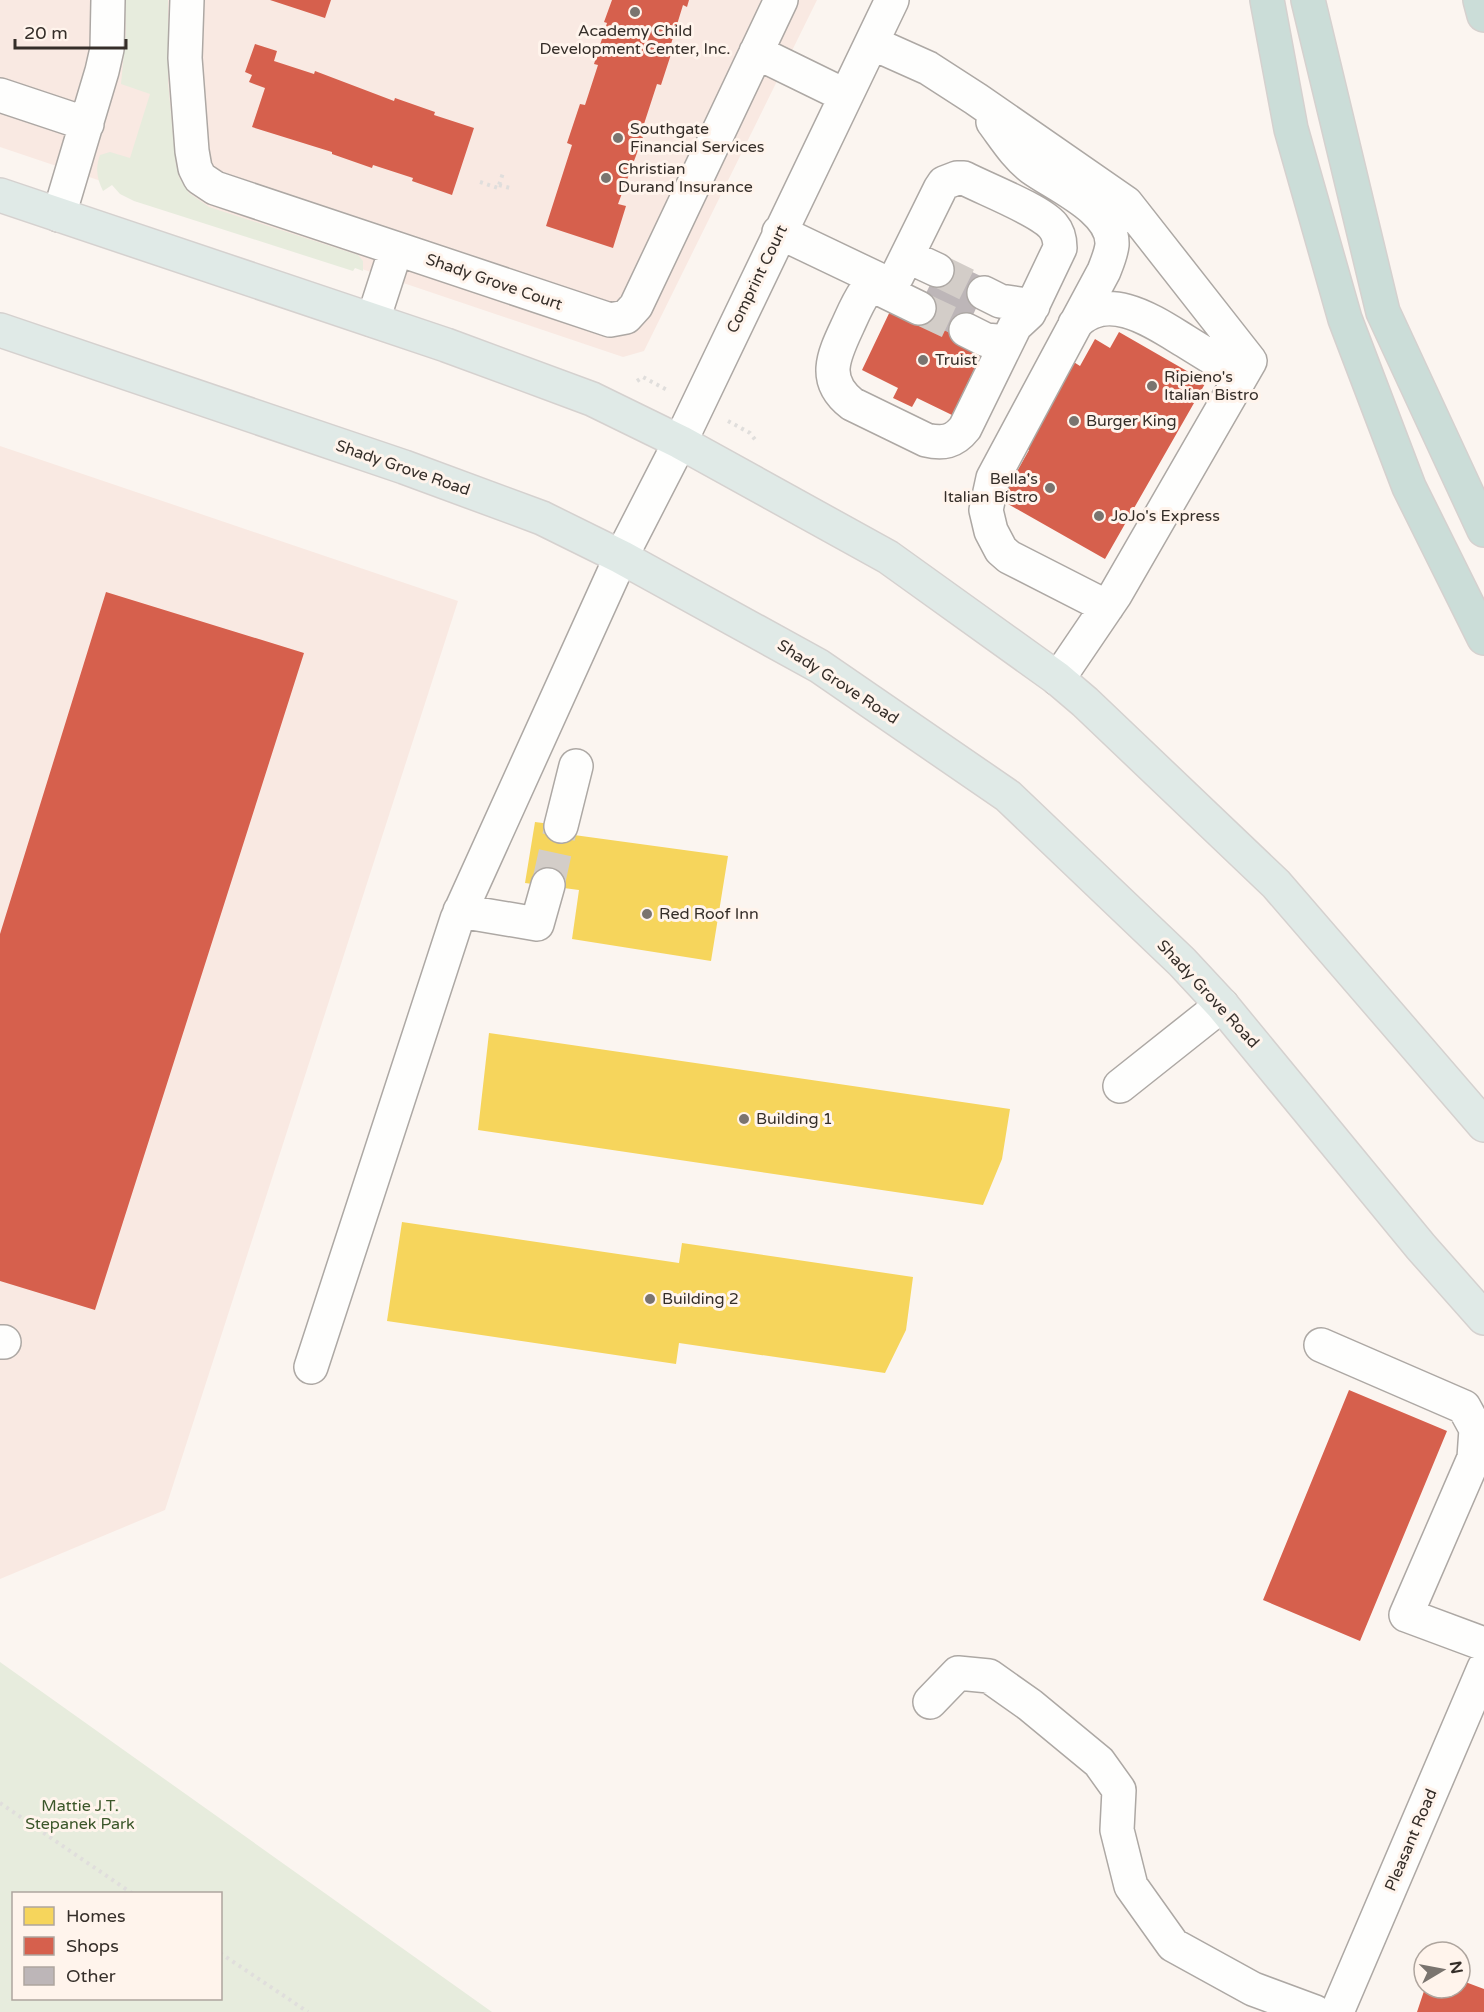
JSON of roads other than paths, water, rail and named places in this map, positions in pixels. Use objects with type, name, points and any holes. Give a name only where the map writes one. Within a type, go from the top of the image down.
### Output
[{"type":"highway","points":[[1267,0],[1291,129],[1345,319],[1409,487],[1484,638]]},
{"type":"highway","points":[[1308,0],[1383,312],[1484,530]]},
{"type":"highway","points":[[1480,0],[1484,15]]},
{"type":"main road","points":[[0,195],[446,345],[592,399],[680,442],[888,557],[1058,679],[1276,884],[1484,1125]]},
{"type":"main road","name":"Shady Grove Road","points":[[0,330],[404,467],[542,518],[621,557],[819,666],[1008,796],[1182,962],[1222,1005],[1421,1247],[1484,1318]]},
{"type":"street","points":[[59,215],[107,49],[108,0]]},
{"type":"street","name":"Shady Grove Court","points":[[187,0],[184,42],[189,120],[195,168],[202,181],[215,188],[603,319],[616,320],[626,317],[643,294],[780,0]]},
{"type":"street","name":"Comprint Court","points":[[311,1367],[460,912],[621,557],[680,442],[892,0]]},
{"type":"street","points":[[872,43],[928,68],[1126,203],[1250,361],[1107,607],[1058,679]]},
{"type":"street","points":[[756,52],[846,96]]},
{"type":"street","points":[[0,95],[87,124]]},
{"type":"street","points":[[976,99],[1018,156],[1090,207],[1105,220],[1109,228],[1112,244],[1104,271],[993,478],[986,510],[995,541],[1009,557],[1107,607]]},
{"type":"street","points":[[964,178],[1042,216],[1055,227],[1058,234],[1060,249],[965,428],[949,442],[937,443],[926,440],[852,404],[839,391],[833,373],[835,354],[862,296],[892,275],[940,189],[950,179],[964,178]]},
{"type":"street","points":[[779,232],[928,289],[892,275]]},
{"type":"street","points":[[373,320],[396,249]]},
{"type":"street","points":[[1000,301],[1019,324],[986,340],[975,312],[1000,301]]},
{"type":"street","points":[[1076,324],[1086,314],[1101,309],[1113,308],[1137,314],[1155,322],[1241,376]]},
{"type":"street","points":[[561,826],[576,766]]},
{"type":"street","points":[[460,912],[537,924],[548,885]]},
{"type":"street","points":[[1120,1086],[1222,1005]]},
{"type":"street","points":[[1321,1345],[1464,1407],[1476,1429],[1474,1458],[1406,1615],[1484,1644]]},
{"type":"street","name":"Pleasant Road","points":[[1337,2012],[1484,1668]]},
{"type":"street","points":[[930,1702],[958,1673],[989,1676],[1030,1705],[1099,1762],[1119,1791],[1117,1830],[1131,1886],[1173,1945],[1253,1989],[1315,2012]]},
{"type":"tunnel","points":[[937,270],[984,293]]},
{"type":"tunnel","points":[[919,308],[966,330]]},
{"type":"tunnel","points":[[548,885],[561,826]]},
{"type":"place","name":"Academy Child Development Center, Inc.","points":[[635,12]]},
{"type":"place","name":"Southgate Financial Services","points":[[618,138]]},
{"type":"place","name":"Christian Durand Insurance","points":[[606,178]]},
{"type":"place","name":"Truist","points":[[923,360]]},
{"type":"place","name":"Ripieno's Italian Bistro","points":[[1152,386]]},
{"type":"place","name":"Burger King","points":[[1074,421]]},
{"type":"place","name":"Bella's Italian Bistro","points":[[1050,488]]},
{"type":"place","name":"JoJo's Express","points":[[1099,516]]},
{"type":"place","name":"Red Roof Inn","points":[[647,914]]},
{"type":"place","name":"Building 1","points":[[744,1119]]},
{"type":"place","name":"Building 2","points":[[650,1299]]},
{"type":"park label","name":"Mattie J.T. Stepanek Park","points":[[80,1815]]}]
